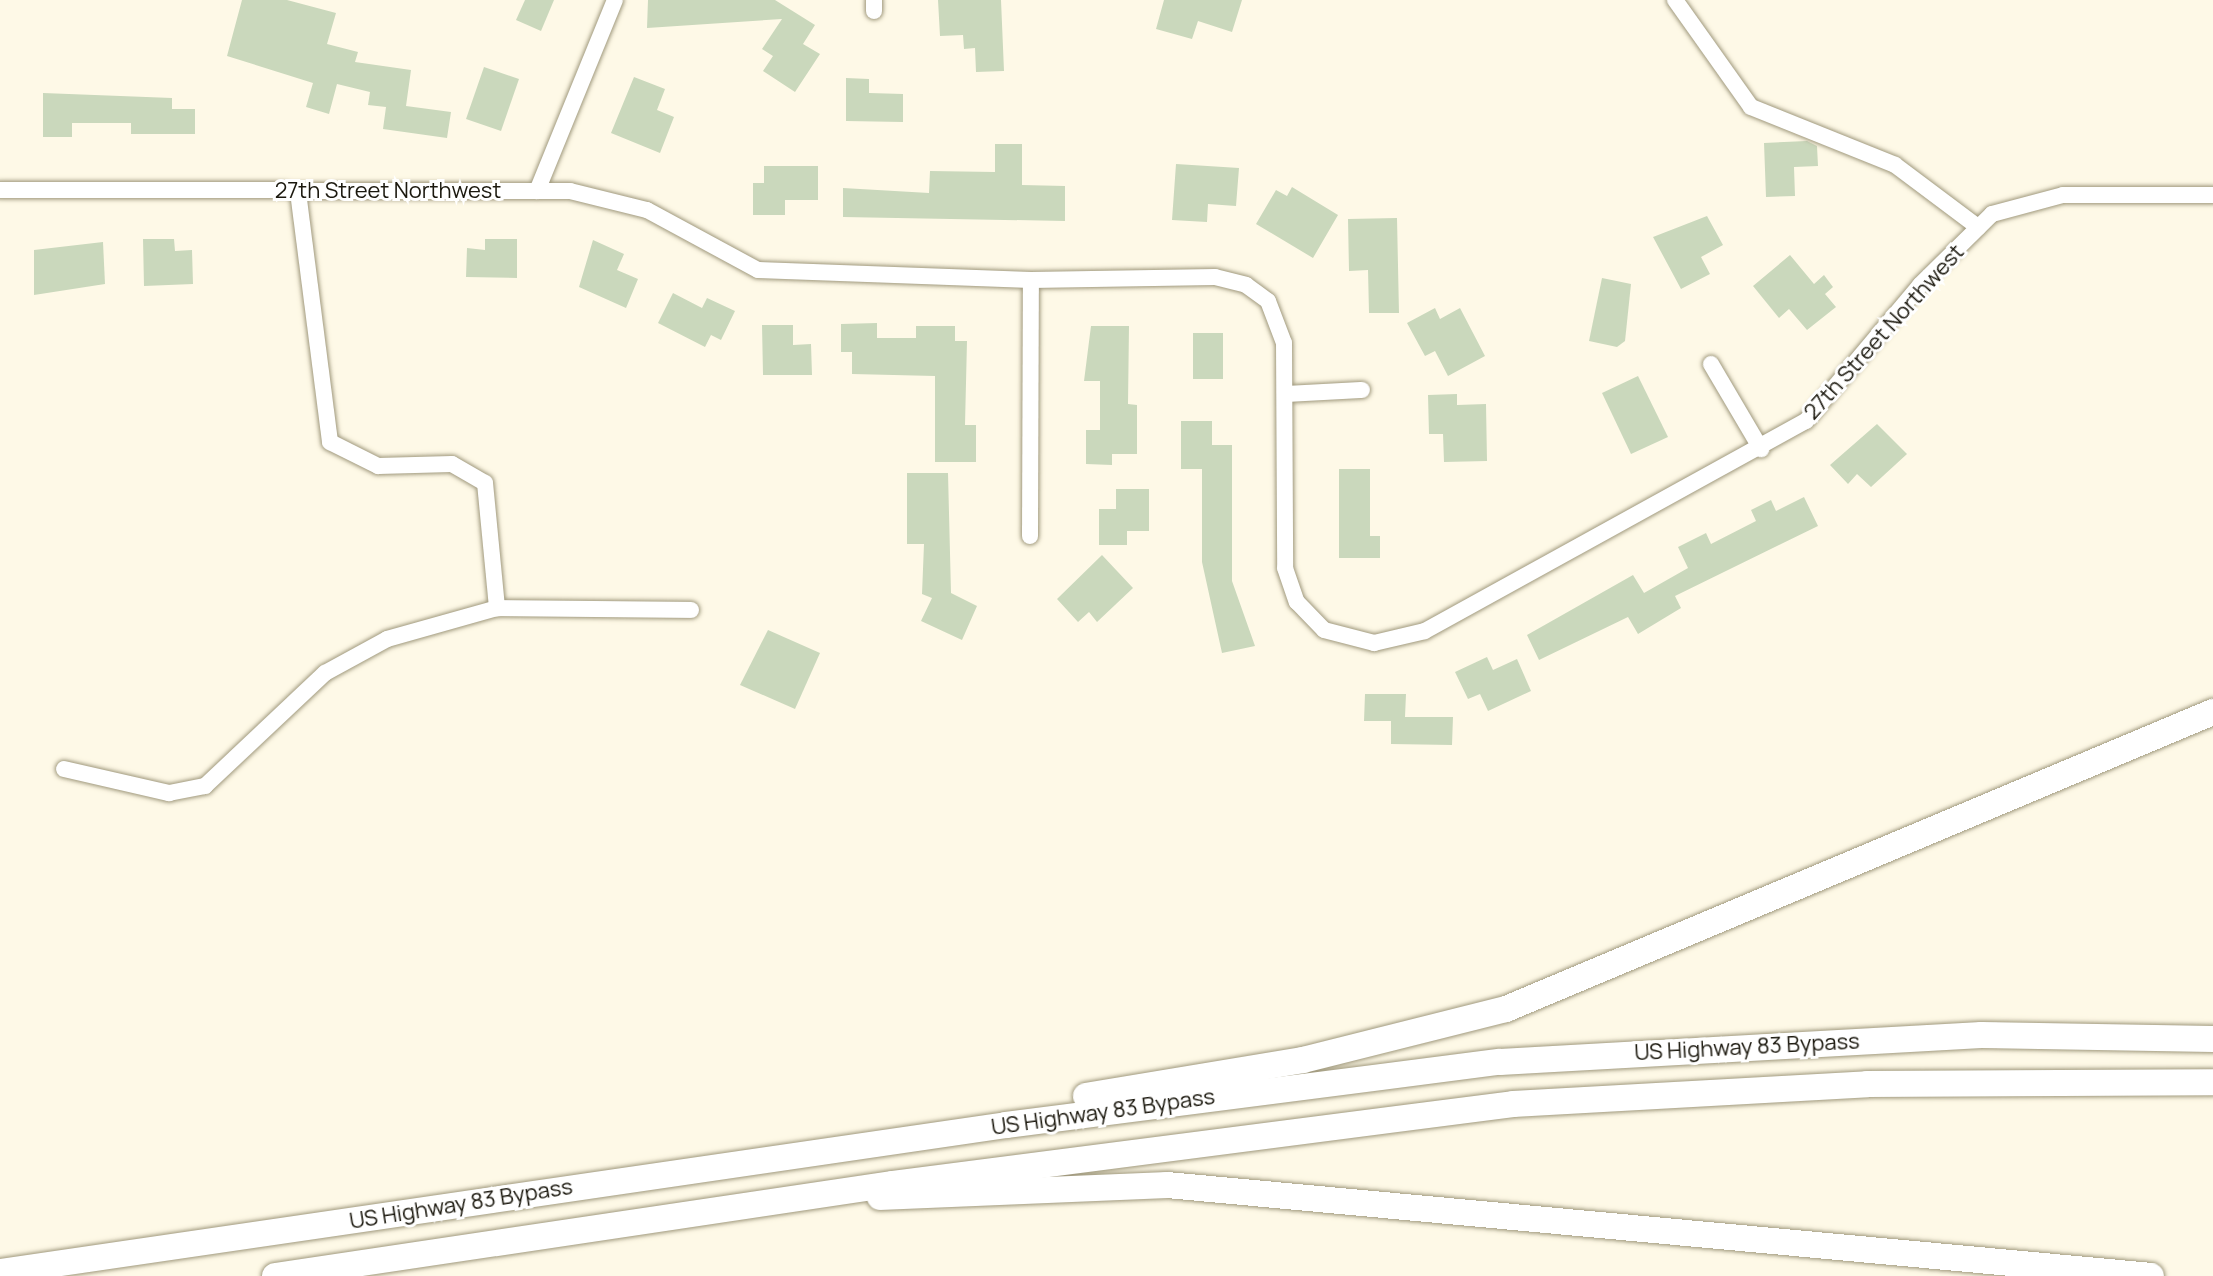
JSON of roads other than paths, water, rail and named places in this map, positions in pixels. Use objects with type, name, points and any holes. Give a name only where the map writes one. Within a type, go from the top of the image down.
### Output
[{"type":"highway","points":[[899,1141],[989,1113],[1303,1060],[1492,1014],[2213,712]]},
{"type":"highway","name":"US Highway 83 Bypass","points":[[0,1272],[899,1141],[1500,1062],[1981,1035],[2203,1039]]},
{"type":"highway","name":"US Highway 83 Bypass","points":[[275,1276],[841,1194],[1513,1104],[1867,1084],[2171,1079],[2213,1082]]},
{"type":"highway","points":[[841,1194],[919,1200],[1167,1185],[2151,1276]]},
{"type":"street","points":[[537,191],[615,0]]},
{"type":"street","points":[[1675,0],[1751,107],[1895,165],[1978,227]]},
{"type":"street","name":"27th Street Northwest","points":[[0,190],[537,191],[609,195],[758,270],[1031,280]]},
{"type":"street","points":[[298,192],[330,442],[378,466],[452,464],[485,483],[497,608]]},
{"type":"street","name":"27th Street Northwest","points":[[1285,394],[1285,568],[1297,602],[1324,630],[1374,643],[1405,639],[1761,449],[1806,421],[1992,214],[2063,195],[2213,195]]},
{"type":"street","points":[[1030,536],[1031,280],[1215,277],[1246,285],[1279,319],[1285,394],[1362,390]]},
{"type":"street","points":[[1711,364],[1761,449]]},
{"type":"street","points":[[64,769],[169,793],[205,786],[325,673],[387,639],[497,608],[691,610]]}]
